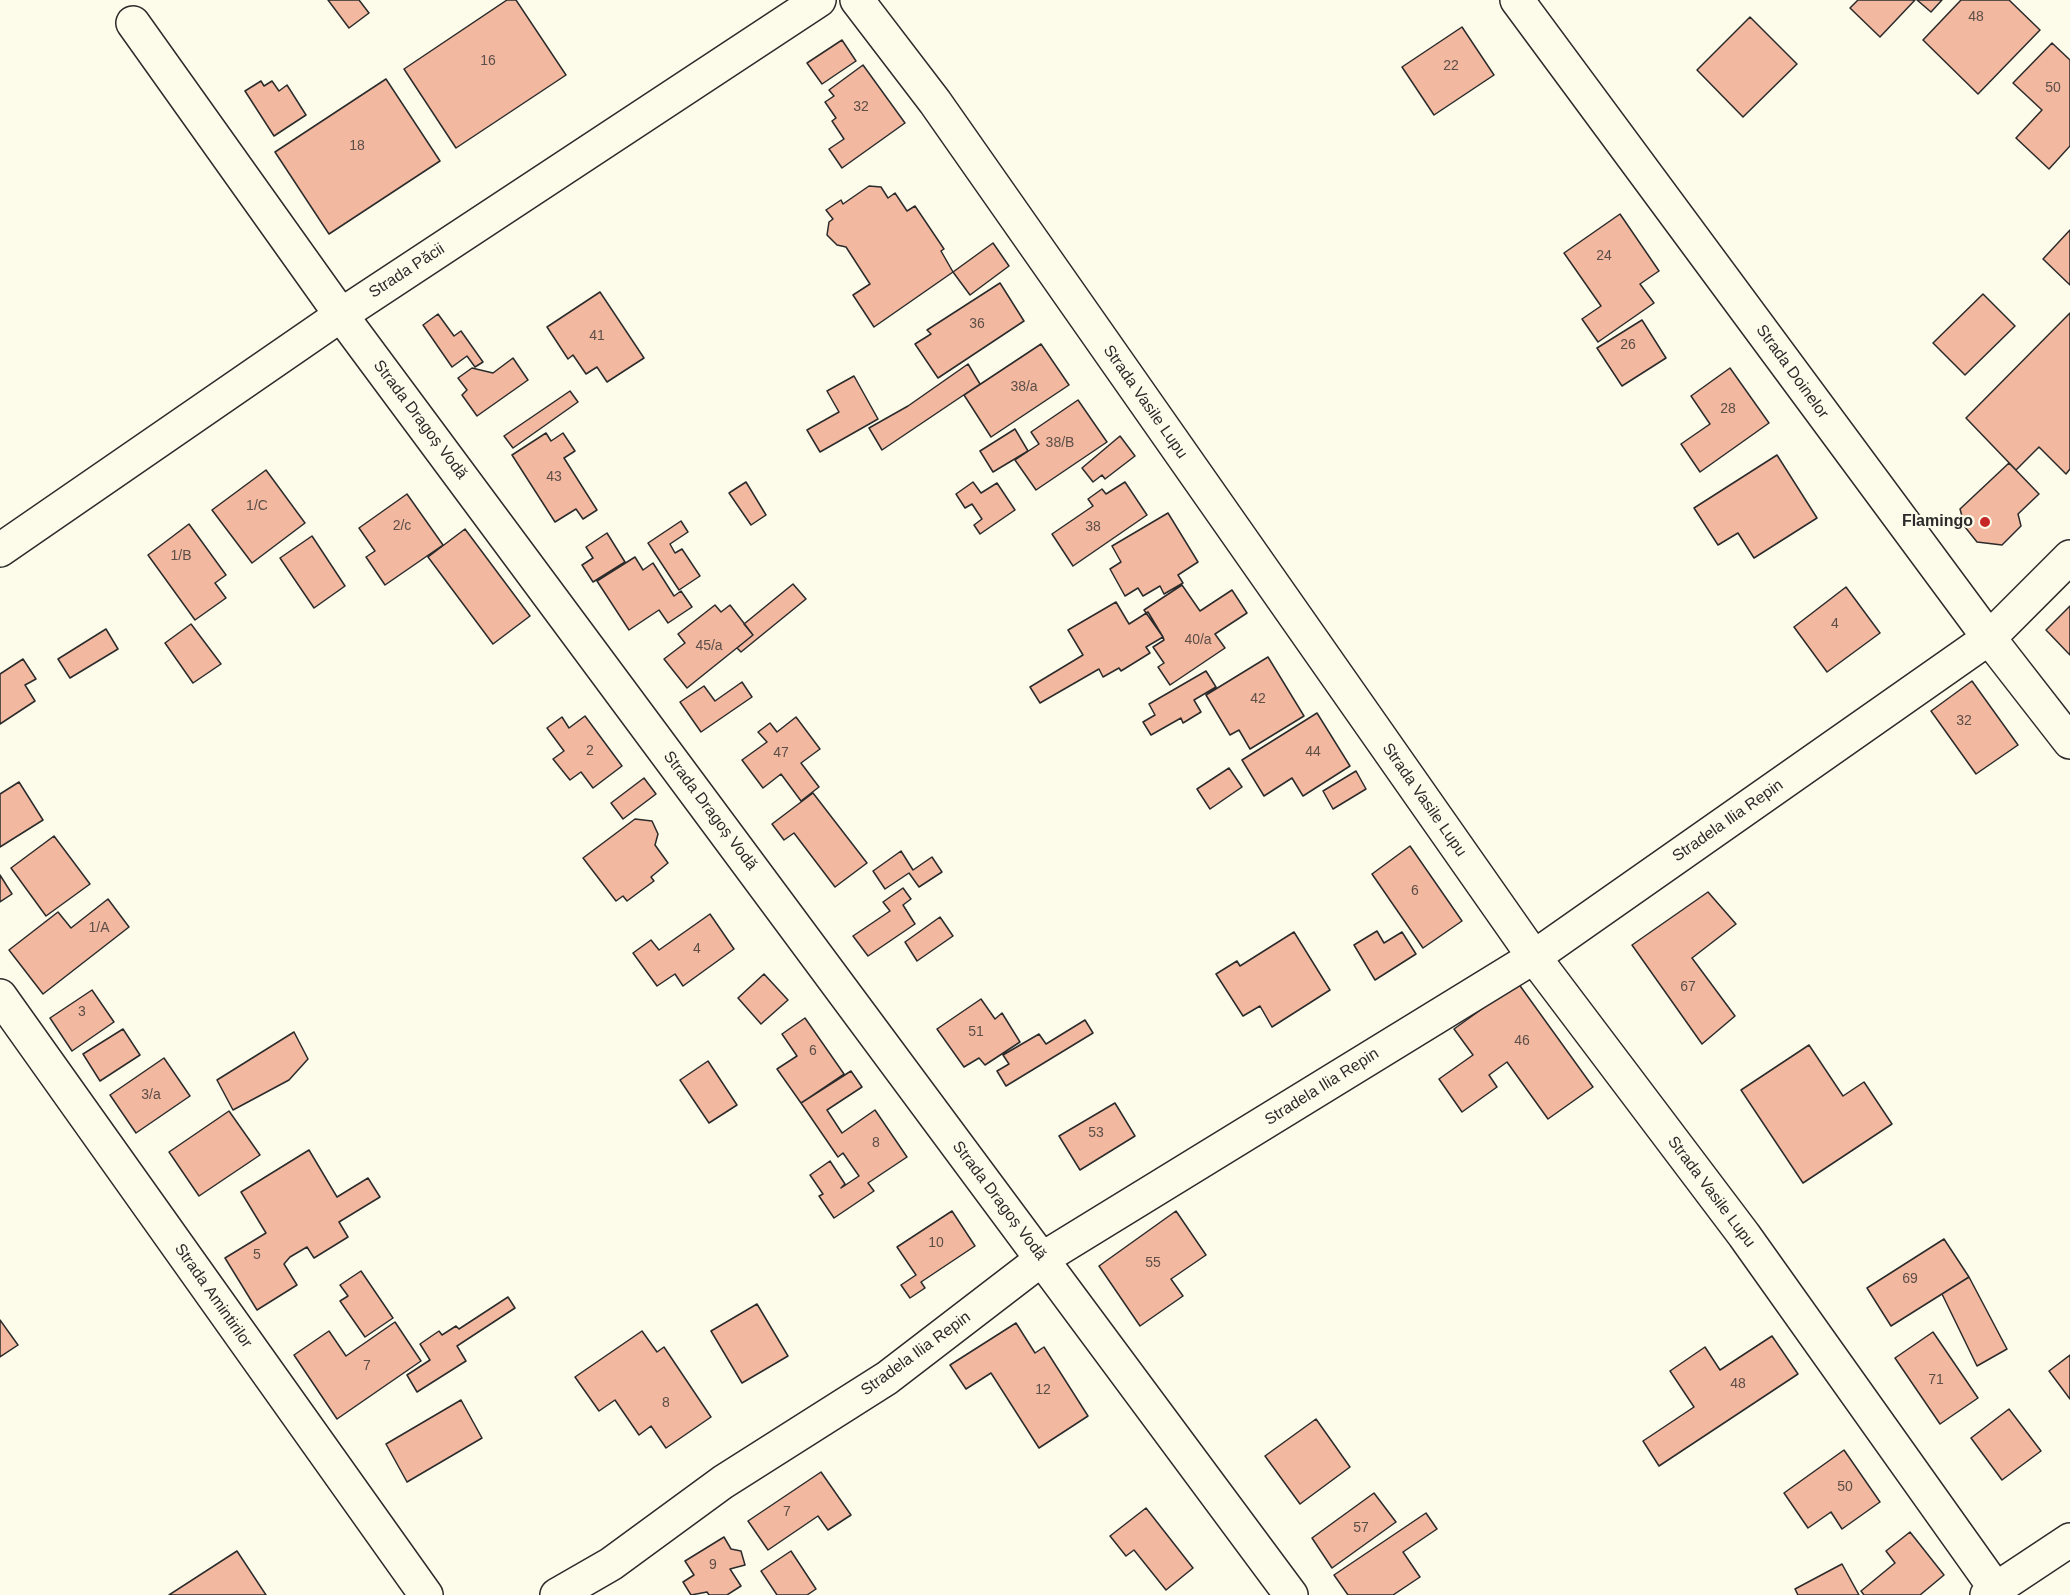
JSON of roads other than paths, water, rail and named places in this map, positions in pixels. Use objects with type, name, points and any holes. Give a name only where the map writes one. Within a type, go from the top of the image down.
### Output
[{"type":"street","name":"Strada Păcii","points":[[0,550],[341,315],[819,0]]},
{"type":"street","name":"Strada Vasile Lupu","points":[[857,0],[935,102],[1534,957],[1751,1245],[1994,1593]]},
{"type":"street","name":"Strada Doinelor","points":[[1517,0],[1989,638],[2070,742]]},
{"type":"street","name":"Strada Dragoș Vodă","points":[[133,23],[341,315],[1291,1595]]},
{"type":"street","name":"Stradela Ilia Repin","points":[[558,1595],[611,1564],[723,1482],[887,1378],[1042,1259],[1534,957],[1989,638],[2070,557]]},
{"type":"street","name":"Strada Amintirilor","points":[[0,996],[426,1595]]},
{"type":"street","points":[[1994,1593],[2070,1540]]},
{"type":"place","name":"Flamingo","points":[[1985,522]]}]
